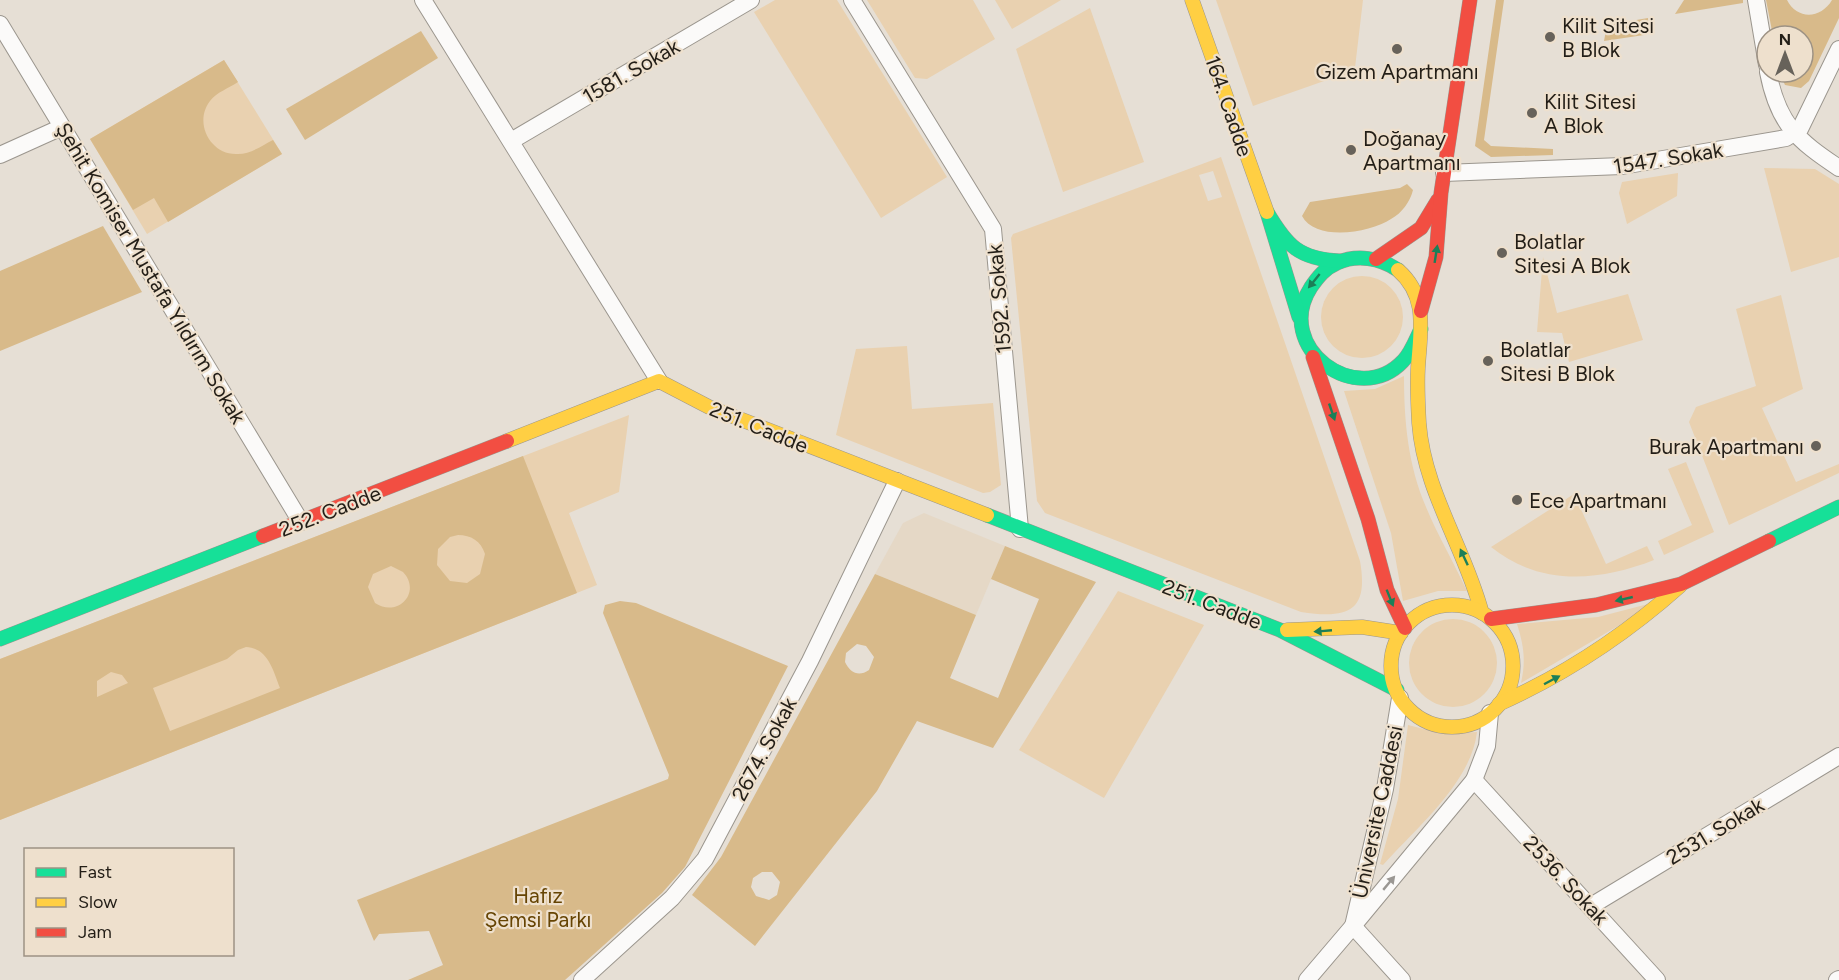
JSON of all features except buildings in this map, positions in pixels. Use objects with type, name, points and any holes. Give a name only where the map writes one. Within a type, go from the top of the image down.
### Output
[{"type":"main road","name":"164. Cadde","points":[[1192,0],[1267,212],[1299,320]]},
{"type":"main road","points":[[1421,311],[1436,257],[1441,193],[1470,0]]},
{"type":"main road","points":[[1376,259],[1418,232],[1432,214],[1441,193]]},
{"type":"main road","name":"164. Cadde","points":[[1267,212],[1281,236],[1297,252],[1316,260],[1340,261]]},
{"type":"main road","points":[[1403,630],[1387,590],[1368,519],[1299,320],[1302,300],[1311,282],[1324,270],[1340,261],[1358,257],[1376,259],[1393,267],[1407,278],[1417,293],[1421,311],[1417,393],[1422,446],[1438,500],[1474,581],[1486,616]]},
{"type":"main road","points":[[1313,357],[1328,370],[1347,378],[1367,379],[1386,374],[1403,362],[1415,346],[1421,329]]},
{"type":"main road","name":"251. Cadde","points":[[659,381],[709,407],[1280,630],[1399,694]]},
{"type":"main road","name":"252. Cadde","points":[[0,639],[659,381]]},
{"type":"main road","points":[[1486,616],[1596,605],[1681,584],[1839,507]]},
{"type":"main road","points":[[1494,708],[1512,678],[1513,662],[1510,645],[1502,631],[1486,616],[1461,605],[1444,605],[1428,609],[1403,630],[1394,646],[1391,664],[1399,694],[1420,717],[1446,726],[1464,726],[1584,662],[1630,629],[1681,584]]},
{"type":"main road","name":"251. Cadde","points":[[1280,630],[1313,632],[1381,626],[1403,630]]},
{"type":"street","points":[[423,0],[659,381]]},
{"type":"street","name":"1581. Sokak","points":[[511,141],[751,0]]},
{"type":"street","name":"1592. Sokak","points":[[852,0],[993,229],[1020,529]]},
{"type":"street","points":[[1756,0],[1760,24]]},
{"type":"street","name":"Şehit Komiser Mustafa Yıldırım Sokak","points":[[0,24],[301,522]]},
{"type":"street","points":[[1793,135],[1807,116],[1839,49]]},
{"type":"street","points":[[1771,84],[1779,112],[1793,135],[1839,168]]},
{"type":"street","points":[[0,155],[62,127]]},
{"type":"street","name":"1547. Sokak","points":[[1444,173],[1622,166],[1769,142],[1793,135]]},
{"type":"street","name":"2674. Sokak","points":[[582,980],[672,898],[705,859],[810,661],[897,481]]},
{"type":"street","name":"Üniversite Caddesi","points":[[1353,926],[1385,789],[1399,694]]},
{"type":"street","name":"Üniversite Caddesi","points":[[1307,980],[1474,780],[1487,746],[1494,708]]},
{"type":"street","name":"2531. Sokak","points":[[1591,906],[1839,756]]},
{"type":"street","name":"2536. Sokak","points":[[1474,780],[1657,980]]},
{"type":"street","points":[[1353,926],[1402,980]]},
{"type":"shaded area","points":[[775,0],[837,0],[947,177],[881,218],[754,12]]},
{"type":"shaded area","points":[[867,0],[973,0],[995,39],[927,79],[915,78]]},
{"type":"shaded area","points":[[995,0],[1061,0],[1012,29]]},
{"type":"shaded area","points":[[1216,0],[1363,0],[1354,76],[1327,80],[1253,106]]},
{"type":"shaded area","points":[[1090,8],[1144,162],[1063,192],[1016,49]]},
{"type":"shaded area","points":[[224,60],[282,154],[147,234],[90,139]]},
{"type":"shaded area","points":[[1221,157],[1360,561],[1361,591],[1358,601],[1351,608],[1331,614],[1301,612],[1045,513],[1037,501],[1011,238],[1013,234]],"holes":[[[1213,171],[1222,197],[1208,201],[1199,175]]]},
{"type":"shaded area","points":[[1764,168],[1815,169],[1839,184],[1839,257],[1791,272]]},
{"type":"shaded area","points":[[1678,173],[1677,196],[1627,224],[1619,193],[1622,182]]},
{"type":"shaded area","points":[[1543,257],[1557,313],[1628,294],[1643,340],[1569,362],[1562,333],[1537,332]]},
{"type":"shaded area","points":[[1362,276],[1378,279],[1391,288],[1400,301],[1403,317],[1400,333],[1391,346],[1378,355],[1362,358],[1346,355],[1333,346],[1324,333],[1321,317],[1324,301],[1333,288],[1346,279]]},
{"type":"shaded area","points":[[1781,295],[1803,389],[1762,408],[1796,482],[1839,464],[1839,473],[1729,525],[1689,422],[1696,407],[1756,386],[1736,309]]},
{"type":"shaded area","points":[[907,346],[912,409],[993,403],[1001,485],[990,492],[983,493],[836,435],[856,349]]},
{"type":"shaded area","points":[[1404,376],[1406,426],[1415,475],[1431,518],[1467,591],[1438,591],[1403,601],[1391,533],[1344,391],[1375,389]]},
{"type":"shaded area","points":[[629,415],[619,492],[569,513],[597,585],[0,820],[0,659]]},
{"type":"shaded area","points":[[1686,462],[1714,532],[1664,555],[1658,541],[1692,525],[1668,469]]},
{"type":"shaded area","points":[[1574,494],[1606,564],[1647,546],[1654,560],[1612,573],[1570,576],[1529,569],[1509,560],[1491,547]]},
{"type":"shaded area","points":[[924,513],[1005,546],[976,615],[875,574],[903,523]]},
{"type":"shaded area","points":[[1118,591],[1204,625],[1104,798],[1019,750]]},
{"type":"shaded area","points":[[1652,603],[1652,606],[1521,683],[1524,654],[1517,624],[1598,617]]},
{"type":"shaded area","points":[[1453,619],[1470,623],[1484,632],[1493,646],[1497,663],[1493,680],[1484,694],[1470,703],[1453,707],[1436,703],[1422,694],[1413,680],[1409,663],[1413,646],[1422,632],[1436,623]]},
{"type":"shaded area","points":[[1408,725],[1444,734],[1477,732],[1473,751],[1453,787],[1426,820],[1383,865],[1380,864],[1398,799]]},
{"type":"green space","points":[[1496,0],[1504,0],[1484,140],[1491,146],[1553,149],[1553,155],[1491,157],[1475,146]]},
{"type":"green space","points":[[1684,0],[1743,0],[1743,3],[1675,14]]},
{"type":"green space","points":[[1766,0],[1787,0],[1791,7],[1809,15],[1822,11],[1832,0],[1839,0],[1839,18],[1815,68],[1815,24],[1771,24]]},
{"type":"green space","points":[[1648,18],[1649,31],[1644,35],[1604,41],[1607,25]]},
{"type":"green space","points":[[421,31],[438,58],[305,140],[286,109]]},
{"type":"green space","points":[[224,60],[238,82],[213,98],[205,110],[204,128],[208,136],[220,150],[228,153],[243,154],[273,140],[282,154],[168,222],[154,198],[133,210],[90,139]]},
{"type":"green space","points":[[1785,84],[1806,84],[1801,88]]},
{"type":"green space","points":[[1407,184],[1413,190],[1408,203],[1395,217],[1370,228],[1331,232],[1309,224],[1302,216],[1310,202],[1400,188]]},
{"type":"green space","points":[[103,226],[142,292],[0,351],[0,271]]},
{"type":"green space","points":[[523,456],[577,593],[0,820],[0,659]],"holes":[[[467,536],[478,542],[485,554],[480,574],[467,583],[450,581],[437,565],[438,549],[450,537]],[[391,566],[403,572],[410,587],[405,601],[392,607],[384,607],[375,603],[368,587],[373,574]],[[246,647],[260,651],[269,661],[280,688],[170,731],[153,688],[227,659]],[[111,672],[122,675],[128,683],[97,697],[97,681]]]},
{"type":"green space","points":[[1005,546],[1096,582],[993,748],[917,721],[877,791],[755,946],[692,895],[721,857],[875,574],[976,615],[950,678],[998,698],[1039,599],[991,579]],"holes":[[[857,644],[866,646],[874,657],[869,670],[862,673],[852,671],[845,662],[846,653]],[[762,872],[772,872],[780,882],[777,895],[769,900],[756,896],[751,887],[753,878]]]},
{"type":"green space","name":"Hafız Şemsi Parkı","points":[[620,601],[636,603],[788,666],[685,867],[662,893],[565,980],[408,980],[443,965],[429,931],[379,934],[374,941],[357,900],[668,779],[669,775],[603,613],[605,605]]},
{"type":"traffic: fast","points":[[1299,317],[1267,212],[1281,234],[1296,249],[1314,257],[1340,261]]},
{"type":"traffic: fast","points":[[1398,270],[1376,260],[1360,258],[1345,260],[1329,267],[1311,287],[1302,310],[1303,331],[1311,350],[1326,365],[1344,375],[1364,378],[1385,374],[1403,361],[1421,329]]},
{"type":"traffic: fast","points":[[1769,541],[1839,507]]},
{"type":"traffic: fast","points":[[987,515],[1280,630],[1397,690]]},
{"type":"traffic: fast","points":[[0,639],[263,536]]},
{"type":"traffic: slow","points":[[1192,0],[1267,212]]},
{"type":"traffic: slow","points":[[1398,270],[1408,280],[1414,292],[1420,316],[1418,389],[1422,448],[1437,496],[1466,565],[1482,613]]},
{"type":"traffic: slow","points":[[507,441],[659,381],[709,407],[987,515]]},
{"type":"traffic: slow","points":[[1499,704],[1548,680],[1594,652],[1638,621],[1680,586]]},
{"type":"traffic: slow","points":[[1452,605],[1475,610],[1495,623],[1508,643],[1513,666],[1508,689],[1495,709],[1475,722],[1452,727],[1429,722],[1409,709],[1396,689],[1391,666],[1396,643],[1409,623],[1429,610],[1452,605]]},
{"type":"traffic: slow","points":[[1287,630],[1362,627],[1401,633]]},
{"type":"traffic: jam","points":[[1421,311],[1436,257],[1441,193],[1470,0]]},
{"type":"traffic: jam","points":[[1376,259],[1421,228],[1438,200]]},
{"type":"traffic: jam","points":[[1313,357],[1368,519],[1387,590],[1405,628]]},
{"type":"traffic: jam","points":[[263,536],[507,441]]},
{"type":"traffic: jam","points":[[1491,619],[1596,605],[1681,584],[1769,541]]},
{"type":"place","name":"Kilit Sitesi B Blok","points":[[1550,37]]},
{"type":"place","name":"Gizem Apartmanı","points":[[1397,49]]},
{"type":"place","name":"Kilit Sitesi A Blok","points":[[1532,113]]},
{"type":"place","name":"Doğanay Apartmanı","points":[[1351,150]]},
{"type":"place","name":"Bolatlar Sitesi A Blok","points":[[1502,253]]},
{"type":"place","name":"Bolatlar Sitesi B Blok","points":[[1488,361]]},
{"type":"place","name":"Burak Apartmanı","points":[[1816,446]]},
{"type":"place","name":"Ece Apartmanı","points":[[1517,500]]}]
